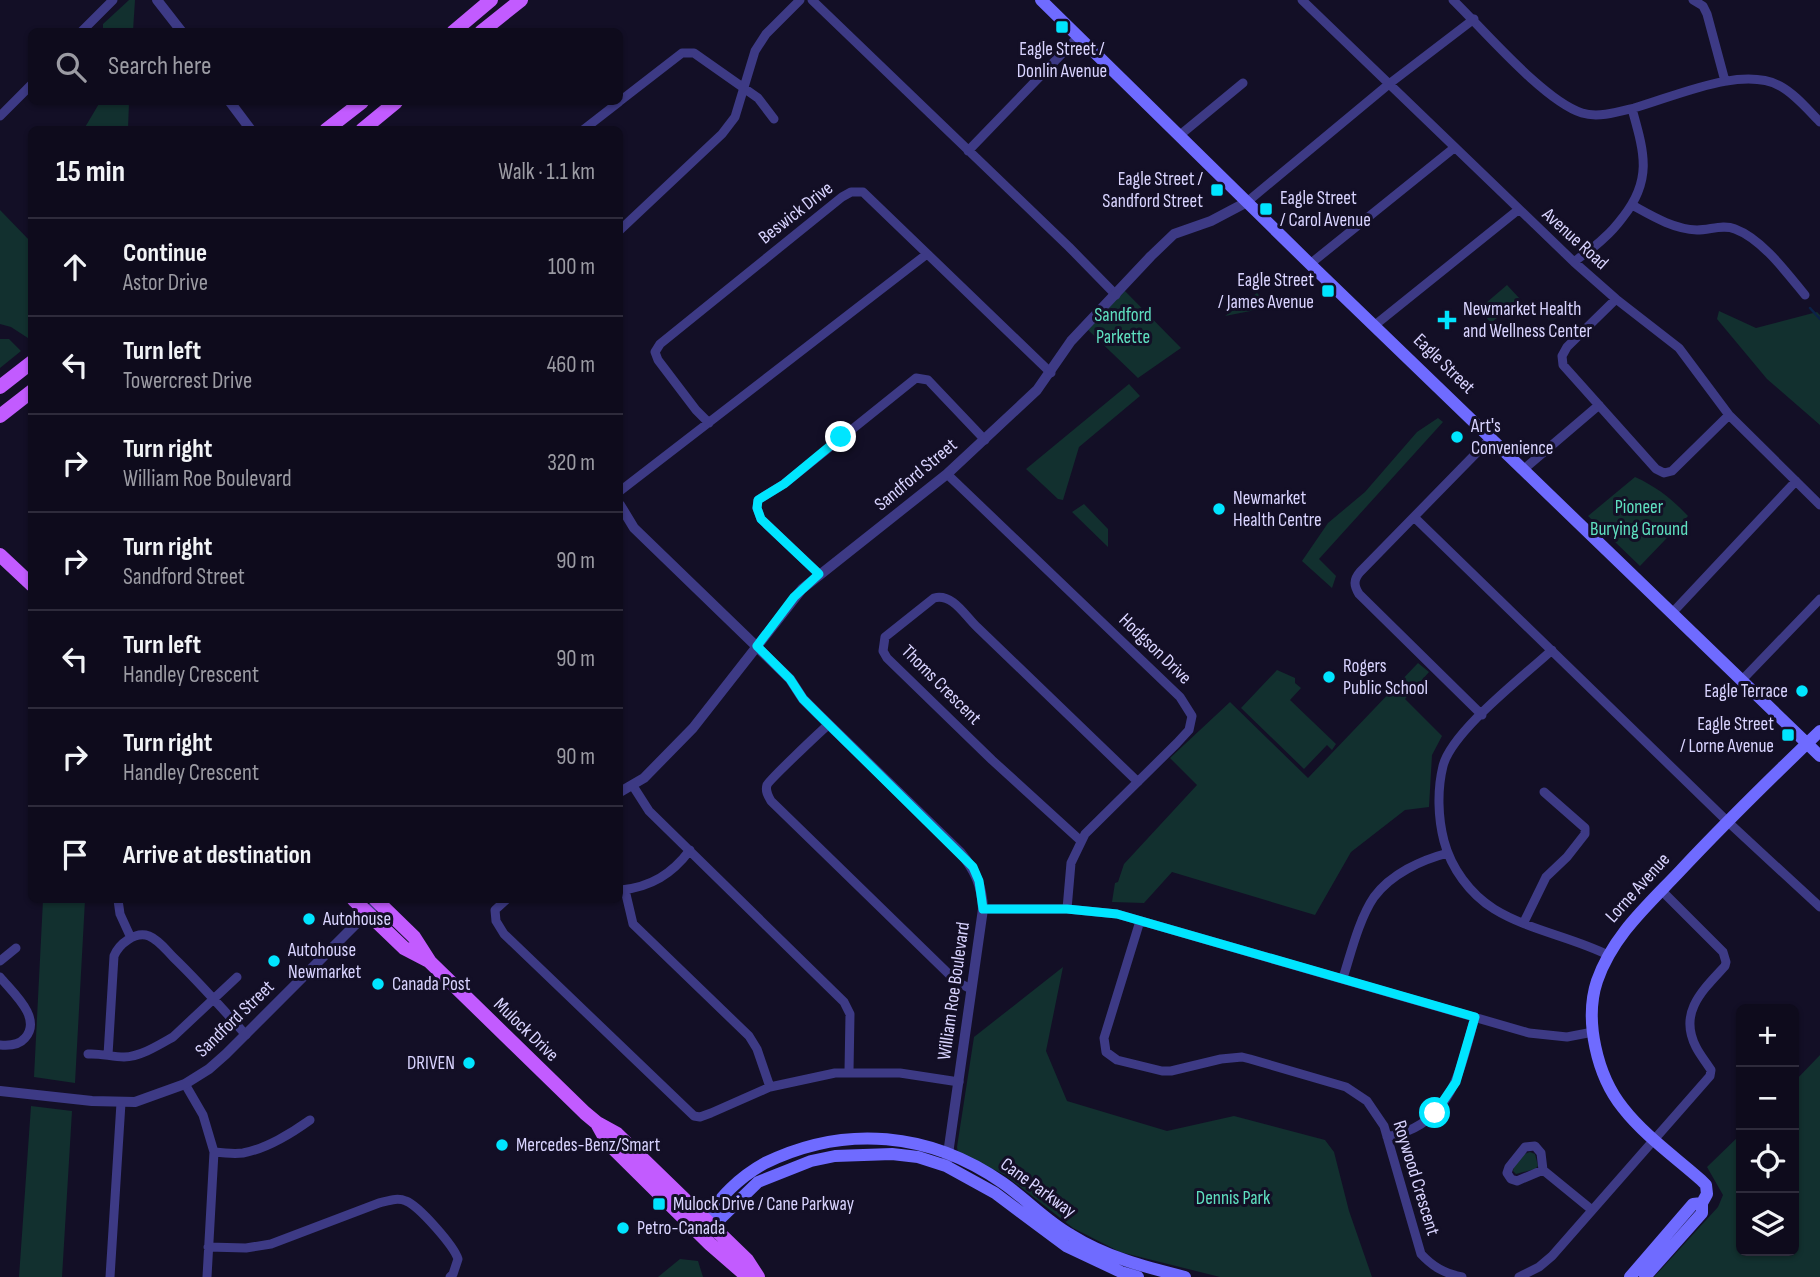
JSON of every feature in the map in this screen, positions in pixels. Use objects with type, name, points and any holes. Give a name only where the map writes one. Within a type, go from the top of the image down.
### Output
[{"type":"main road","points":[[458,28],[491,0]]},
{"type":"main road","points":[[486,28],[522,0]]},
{"type":"main road","name":"Eagle Street","points":[[1041,0],[1310,264],[1820,756]]},
{"type":"main road","points":[[331,126],[358,105]]},
{"type":"main road","points":[[367,126],[392,105]]},
{"type":"main road","points":[[0,387],[28,365]]},
{"type":"main road","points":[[0,416],[28,394]]},
{"type":"main road","points":[[0,555],[28,581]]},
{"type":"main road","name":"Lorne Avenue","points":[[1703,1203],[1707,1194],[1706,1185],[1640,1128],[1605,1077],[1593,1032],[1596,983],[1608,955],[1628,924],[1727,821],[1820,731]]},
{"type":"main road","name":"Mulock Drive","points":[[375,903],[414,937],[430,962],[597,1124],[608,1143],[704,1228],[747,1260],[758,1277]]},
{"type":"main road","name":"Cane Parkway","points":[[704,1228],[710,1211],[751,1170],[788,1152],[833,1141],[866,1138],[906,1141],[1001,1182],[1070,1235],[1125,1262],[1185,1277]]},
{"type":"main road","name":"Cane Parkway","points":[[704,1228],[719,1220],[758,1182],[811,1161],[835,1156],[892,1154],[948,1159],[1066,1246],[1121,1272],[1138,1277]]},
{"type":"main road","points":[[1630,1277],[1693,1204],[1703,1203],[1702,1213],[1645,1277]]},
{"type":"main road","name":"Mulock Drive","points":[[704,1228],[735,1268],[748,1277]]},
{"type":"street","points":[[86,28],[113,0]]},
{"type":"street","points":[[157,0],[179,28]]},
{"type":"street","points":[[623,227],[722,134],[735,117],[755,51],[800,0]]},
{"type":"street","points":[[812,0],[1116,295]]},
{"type":"street","name":"Avenue Road","points":[[1302,0],[1574,262],[1679,348],[1729,415],[1820,505]]},
{"type":"street","points":[[1453,0],[1538,84],[1569,107],[1586,114],[1597,115],[1632,109],[1725,81],[1751,79],[1778,85],[1820,122]]},
{"type":"street","points":[[1693,0],[1703,6],[1707,14],[1725,81]]},
{"type":"street","points":[[1247,202],[1474,19]]},
{"type":"street","points":[[968,151],[1079,36]]},
{"type":"street","points":[[623,98],[682,53],[694,53],[766,106],[774,119]]},
{"type":"street","points":[[1180,135],[1243,83]]},
{"type":"street","points":[[0,116],[28,88]]},
{"type":"street","points":[[232,105],[248,126]]},
{"type":"street","points":[[588,126],[614,105]]},
{"type":"street","points":[[1574,262],[1612,231],[1632,205],[1644,178],[1642,144],[1632,109]]},
{"type":"street","points":[[1310,264],[1454,148]]},
{"type":"street","name":"Beswick Drive","points":[[709,423],[658,360],[655,352],[660,344],[851,192],[863,192],[1051,373]]},
{"type":"street","name":"Sandford Street","points":[[623,791],[654,769],[693,728],[794,597],[819,574],[947,474],[985,440],[1037,390],[1071,341],[1174,234],[1211,221],[1247,202]]},
{"type":"street","points":[[1632,205],[1666,223],[1688,229],[1737,229],[1771,254],[1805,295]]},
{"type":"street","points":[[1375,325],[1518,210]]},
{"type":"street","points":[[623,489],[927,254]]},
{"type":"street","points":[[1616,299],[1567,347],[1562,356],[1563,365],[1657,469],[1664,473],[1672,471],[1729,415]]},
{"type":"street","points":[[819,574],[761,519],[757,508],[758,500],[784,484],[916,377],[928,380],[985,440]]},
{"type":"street","points":[[1524,469],[1599,405]]},
{"type":"street","points":[[1482,715],[1354,586],[1360,572],[1492,437]]},
{"type":"street","name":"Hodgson Drive","points":[[947,474],[1188,707],[1192,716],[1189,730],[1085,834],[1072,863],[1067,909]]},
{"type":"street","points":[[1673,612],[1796,481]]},
{"type":"street","name":"William Roe Boulevard","points":[[623,510],[634,528],[757,646],[790,679],[803,699],[828,725],[973,867],[979,881],[983,909],[948,1159]]},
{"type":"street","points":[[1414,517],[1727,821],[1820,907]]},
{"type":"street","name":"Thoms Crescent","points":[[1081,841],[992,760],[887,658],[883,651],[885,638],[934,598],[939,596],[948,599],[1138,782]]},
{"type":"street","points":[[1742,680],[1820,599]]},
{"type":"street","points":[[1552,650],[1461,736],[1443,765],[1439,799],[1441,824],[1448,853],[1474,893],[1497,911],[1608,955]]},
{"type":"street","points":[[828,725],[770,781],[766,791],[771,801],[957,982],[971,989]]},
{"type":"street","points":[[633,786],[649,811],[844,1002],[850,1014],[849,1071]]},
{"type":"street","points":[[1524,922],[1546,877],[1567,857],[1585,834],[1585,828],[1545,792]]},
{"type":"street","points":[[623,890],[656,882],[690,850]]},
{"type":"street","points":[[1343,978],[1356,937],[1374,897],[1396,877],[1424,860],[1448,853]]},
{"type":"street","points":[[1519,1277],[1546,1262],[1710,1076],[1711,1070],[1693,1040],[1689,1016],[1697,997],[1726,962],[1723,952],[1661,890]]},
{"type":"street","points":[[623,893],[633,924],[749,1036],[757,1049],[769,1087]]},
{"type":"street","points":[[118,903],[120,914],[131,938]]},
{"type":"street","name":"Sandford Street","points":[[0,1091],[121,1103],[143,1100],[186,1084],[209,1069],[246,1035],[375,903]]},
{"type":"street","points":[[503,903],[495,910],[496,921],[504,934],[690,1113],[699,1117],[769,1087],[812,1076],[849,1071],[900,1073],[959,1082]]},
{"type":"street","points":[[983,909],[1098,911],[1546,1036],[1566,1038],[1593,1032]]},
{"type":"street","name":"Roywood Crescent","points":[[1140,921],[1104,1038],[1104,1048],[1111,1057],[1171,1071],[1242,1057],[1334,1083],[1356,1093],[1367,1101],[1379,1117],[1417,1246],[1431,1265],[1450,1275],[1462,1277]]},
{"type":"street","points":[[108,1055],[114,956],[121,944],[147,934],[158,941],[215,999],[246,1035]]},
{"type":"street","points":[[0,961],[16,948]]},
{"type":"street","points":[[0,977],[27,1012],[31,1027],[19,1044],[0,1045]]},
{"type":"street","points":[[88,1054],[124,1057],[160,1044],[173,1037],[237,977]]},
{"type":"street","points":[[1387,1138],[1414,1129],[1443,1106],[1456,1082],[1475,1017]]},
{"type":"street","points":[[186,1084],[203,1115],[214,1152],[207,1277]]},
{"type":"street","points":[[110,1277],[121,1103]]},
{"type":"street","points":[[214,1152],[249,1151],[297,1129],[310,1120]]},
{"type":"street","points":[[866,1138],[867,1155]]},
{"type":"street","points":[[1544,1170],[1517,1181],[1511,1179],[1507,1173],[1510,1165],[1530,1145],[1539,1150],[1544,1170],[1592,1210]]},
{"type":"street","points":[[208,1247],[246,1248],[271,1244],[395,1199],[412,1204],[452,1246],[458,1259],[450,1277]]},
{"type":"green space","points":[[129,0],[135,0],[133,28],[103,28],[103,24]]},
{"type":"green space","points":[[98,105],[129,105],[128,126],[86,126]]},
{"type":"green space","points":[[0,210],[28,239],[28,338],[11,327],[0,324]]},
{"type":"green space","points":[[1507,285],[1520,299],[1491,323],[1479,309]]},
{"type":"green space","name":"Sandford Parkette","points":[[1122,288],[1181,348],[1138,378],[1085,327]]},
{"type":"green space","points":[[1257,293],[1271,307],[1225,316]]},
{"type":"green space","points":[[1719,311],[1756,328],[1817,312],[1820,315],[1820,425],[1767,379],[1717,319]]},
{"type":"green space","points":[[0,339],[9,339],[21,351],[0,368]]},
{"type":"green space","points":[[1129,384],[1140,396],[1079,447],[1063,500],[1058,499],[1026,469]]},
{"type":"green space","points":[[1438,418],[1443,422],[1319,559],[1336,576],[1332,588],[1302,561],[1328,523],[1365,492],[1417,432]]},
{"type":"green space","name":"Pioneer Burying Ground","points":[[1635,477],[1664,494],[1688,516],[1640,566],[1588,516]]},
{"type":"green space","points":[[1084,504],[1108,529],[1108,547],[1072,512]]},
{"type":"green space","points":[[1418,663],[1429,672],[1405,699],[1442,736],[1432,755],[1429,807],[1405,810],[1351,852],[1315,915],[1172,872],[1144,903],[1112,902],[1115,883],[1118,882],[1124,864],[1197,785],[1170,758],[1230,702],[1308,778]]},
{"type":"green space","points":[[1277,670],[1295,678],[1295,683],[1301,688],[1290,700],[1336,744],[1332,750],[1327,745],[1304,769],[1241,708]]},
{"type":"green space","points":[[43,903],[85,903],[75,1083],[34,1077]]},
{"type":"green space","name":"Dennis Park","points":[[1063,967],[1046,1051],[1067,1101],[1167,1131],[1234,1116],[1325,1140],[1334,1152],[1349,1211],[1372,1277],[1220,1277],[1120,1252],[1073,1228],[1005,1175],[958,1153],[974,1037]]},
{"type":"green space","points":[[1820,1055],[1820,1277],[1654,1277],[1718,1207],[1723,1195],[1707,1167],[1736,1139],[1736,1256],[1799,1256],[1799,1077]]},
{"type":"green space","points":[[31,1106],[72,1111],[62,1277],[19,1277]]},
{"type":"green space","points":[[1530,1152],[1535,1154],[1538,1166],[1516,1174],[1513,1171],[1517,1162]]},
{"type":"green space","points":[[680,1259],[698,1261],[703,1277],[658,1277]]},
{"type":"waterway","points":[[1810,308],[1820,319]]},
{"type":"place","name":"Eagle Street / Donlin Avenue","points":[[1062,27]]},
{"type":"place","name":"Eagle Street / Sandford Street","points":[[1217,190]]},
{"type":"place","name":"Eagle Street / Carol Avenue","points":[[1266,209]]},
{"type":"place","name":"Eagle Street / James Avenue","points":[[1328,291]]},
{"type":"place","name":"Newmarket Health and Wellness Center","points":[[1447,320]]},
{"type":"place","name":"Art's Convenience","points":[[1457,437]]},
{"type":"place","name":"Newmarket Health Centre","points":[[1219,509]]},
{"type":"place","name":"Rogers Public School","points":[[1329,677]]},
{"type":"place","name":"Eagle Terrace","points":[[1802,691]]},
{"type":"place","name":"Eagle Street / Lorne Avenue","points":[[1788,735]]},
{"type":"place","name":"Autohouse","points":[[309,919]]},
{"type":"place","name":"Autohouse Newmarket","points":[[274,961]]},
{"type":"place","name":"Canada Post","points":[[378,984]]},
{"type":"place","name":"DRIVEN","points":[[469,1063]]},
{"type":"place","name":"Mercedes-Benz/Smart","points":[[502,1145]]},
{"type":"place","name":"Mulock Drive / Cane Parkway","points":[[659,1204]]},
{"type":"place","name":"Petro-Canada","points":[[623,1228]]},
{"type":"route","points":[[841,437],[784,484],[758,500],[757,508],[761,519],[819,574],[794,597],[757,646],[790,679],[803,699],[973,867],[979,881],[983,909],[1067,909],[1117,914],[1475,1017],[1456,1082],[1443,1106],[1435,1113]]}]
